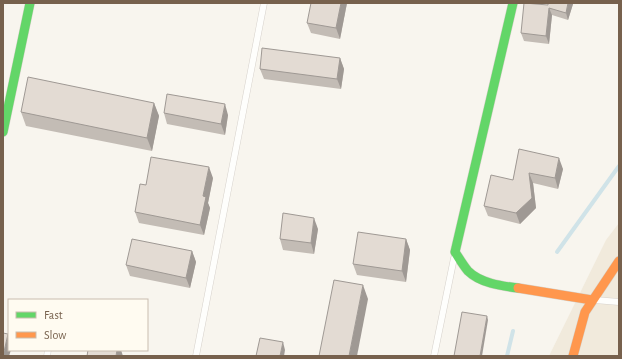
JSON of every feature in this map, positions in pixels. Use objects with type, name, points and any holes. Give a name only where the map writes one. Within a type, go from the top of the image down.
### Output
[{"type":"street","points":[[3,130],[30,3]]},
{"type":"street","points":[[513,3],[456,252],[467,270],[478,279],[502,286],[592,300]]},
{"type":"street","points":[[573,356],[585,312],[619,261]]},
{"type":"lane","points":[[196,356],[264,3]]},
{"type":"lane","points":[[434,356],[456,252]]},
{"type":"lane","points":[[592,300],[619,302]]},
{"type":"shaded area","points":[[619,223],[619,356],[549,356],[606,240]]},
{"type":"building","points":[[311,3],[341,3],[336,28],[307,23]]},
{"type":"building","points":[[524,3],[548,5],[548,3],[568,3],[566,13],[549,8],[546,36],[521,33]]},
{"type":"building","points":[[262,48],[340,58],[337,79],[260,69]]},
{"type":"building","points":[[28,77],[154,103],[147,138],[21,112]]},
{"type":"building","points":[[167,94],[225,104],[221,124],[164,113]]},
{"type":"building","points":[[519,149],[559,158],[555,178],[529,173],[532,198],[516,213],[484,206],[491,175],[513,180]]},
{"type":"building","points":[[151,157],[209,167],[203,196],[206,197],[200,225],[135,212],[140,184],[146,185]]},
{"type":"building","points":[[283,213],[314,218],[311,243],[280,239]]},
{"type":"building","points":[[358,232],[406,239],[402,271],[353,264]]},
{"type":"building","points":[[132,239],[192,251],[186,278],[126,265]]},
{"type":"building","points":[[334,280],[363,285],[349,356],[319,356]]},
{"type":"building","points":[[462,312],[487,316],[480,356],[454,356]]},
{"type":"building","points":[[3,333],[8,334],[3,356]]},
{"type":"building","points":[[260,338],[283,342],[280,356],[256,356]]},
{"type":"building","points":[[88,351],[117,351],[116,356],[87,356]]},
{"type":"waterway","points":[[557,252],[619,166]]},
{"type":"waterway","points":[[507,356],[513,331]]},
{"type":"traffic: fast","points":[[3,132],[30,3]]},
{"type":"traffic: fast","points":[[513,3],[455,252],[468,271],[478,278],[498,285],[518,288]]},
{"type":"traffic: slow","points":[[573,356],[585,312],[619,261]]},
{"type":"traffic: slow","points":[[518,288],[592,300]]}]
